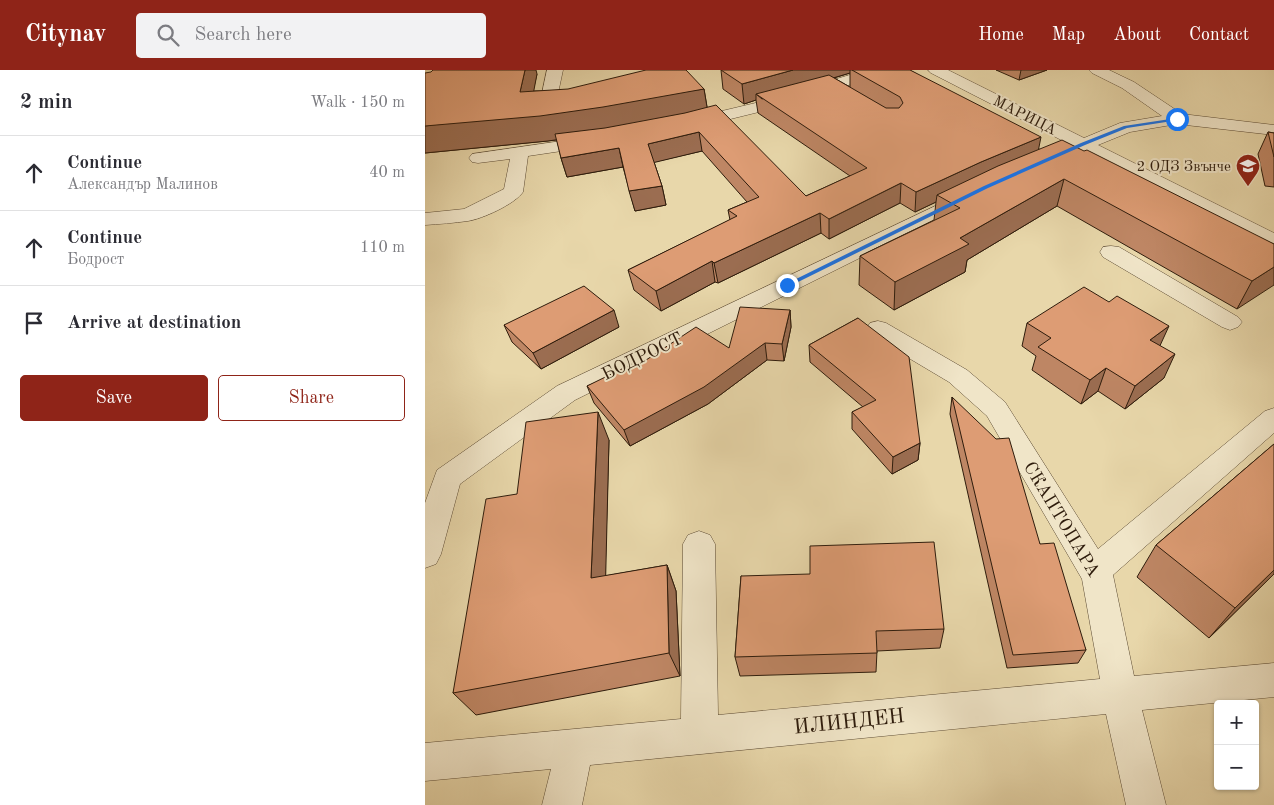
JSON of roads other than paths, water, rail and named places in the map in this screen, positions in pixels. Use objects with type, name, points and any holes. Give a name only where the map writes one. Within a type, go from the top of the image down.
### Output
[{"type":"street","points":[[549,98],[555,70]]},
{"type":"street","points":[[678,126],[769,104],[882,70]]},
{"type":"street","name":"МАРИЦА","points":[[936,70],[1274,241]]},
{"type":"street","points":[[1097,70],[1128,85],[1177,119]]},
{"type":"street","points":[[831,85],[847,94]]},
{"type":"street","points":[[1019,173],[1125,127],[1177,119],[1274,130]]},
{"type":"street","points":[[478,158],[615,138]]},
{"type":"street","points":[[425,219],[469,215],[513,192],[520,152]]},
{"type":"street","name":"БОДРОСТ","points":[[425,554],[447,478],[566,393],[986,187]]},
{"type":"street","points":[[1111,252],[1230,322]]},
{"type":"street","name":"СКАПТОПАРА","points":[[878,329],[959,376],[996,409],[1098,576],[1120,694],[1146,805]]},
{"type":"street","points":[[1095,571],[1274,418]]},
{"type":"street","points":[[699,544],[700,736]]},
{"type":"street","name":"ИЛИНДЕН","points":[[425,762],[1274,680]]},
{"type":"street","points":[[562,805],[575,748]]},
{"type":"place","name":"2 ОДЗ Звънче","points":[[1248,187]]}]
